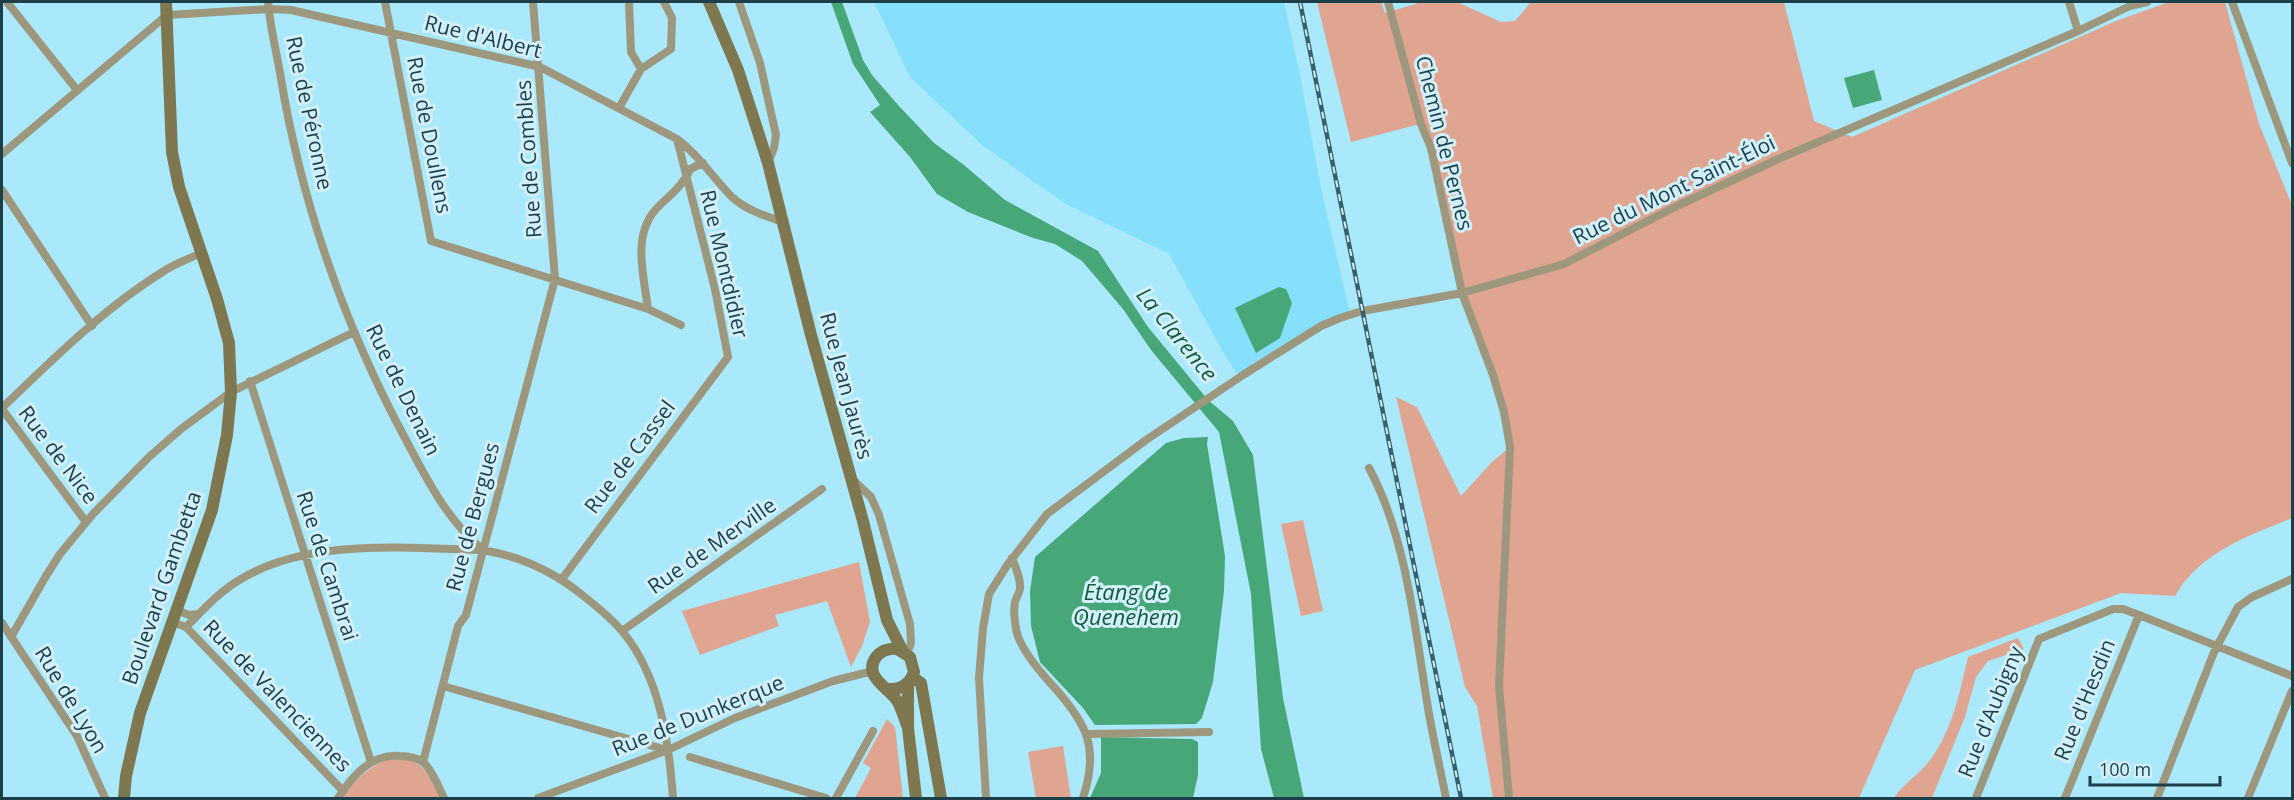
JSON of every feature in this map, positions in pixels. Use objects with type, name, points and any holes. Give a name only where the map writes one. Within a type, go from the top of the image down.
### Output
[{"type":"main road","name":"Boulevard Gambetta","points":[[124,798],[126,776],[140,713],[212,510],[227,435],[231,392],[229,343],[179,187],[172,152],[166,2]]},
{"type":"main road","name":"Rue Jean Jaurès","points":[[709,2],[738,70],[768,163],[888,620],[905,652]]},
{"type":"main road","name":"Rue Jean Jaurès","points":[[881,652],[888,620]]},
{"type":"main road","points":[[908,728],[899,703],[888,689],[878,683],[873,671],[874,661],[881,652],[891,648],[905,652],[913,662],[908,728],[916,798]]},
{"type":"main road","points":[[888,689],[897,689],[910,680],[921,683],[941,798]]},
{"type":"street","points":[[7,2],[77,90]]},
{"type":"street","name":"Rue de Doullens","points":[[385,2],[432,241],[555,279]]},
{"type":"street","name":"Rue de Combles","points":[[534,2],[555,279]]},
{"type":"street","points":[[629,2],[631,52],[641,69]]},
{"type":"street","points":[[619,108],[641,69],[671,49],[672,18],[664,2]]},
{"type":"street","name":"Rue Jean Jaurès","points":[[739,2],[760,63],[776,135],[768,163]]},
{"type":"street","name":"Chemin de Pernes","points":[[1388,2],[1421,124],[1431,148],[1462,293],[1493,375],[1504,412],[1510,447],[1499,686],[1509,798]]},
{"type":"street","points":[[2069,2],[2078,31]]},
{"type":"street","name":"Rue du Mont Saint-Éloi","points":[[1012,558],[1047,514],[1192,410],[1321,326],[1362,311],[1462,293],[1564,264],[1675,207],[1776,160],[2078,31],[2130,6],[2147,2]]},
{"type":"street","points":[[2232,2],[2292,163]]},
{"type":"street","name":"Rue d'Albert","points":[[167,15],[269,5],[540,68],[676,139],[691,150],[734,198],[757,214],[783,222]]},
{"type":"street","name":"Rue de Péronne","points":[[269,5],[286,115],[317,232]]},
{"type":"street","points":[[2,154],[167,15]]},
{"type":"street","name":"Rue Montdidier","points":[[676,139],[715,289],[728,357]]},
{"type":"street","name":"Rue Montdidier","points":[[686,180],[690,169],[703,163]]},
{"type":"street","points":[[648,309],[641,251],[644,225],[655,209],[686,180]]},
{"type":"street","points":[[2,190],[92,326]]},
{"type":"street","name":"Rue de Denain","points":[[317,232],[354,332],[388,407],[447,510],[482,550]]},
{"type":"street","points":[[2,409],[45,367],[141,286],[166,269],[201,253]]},
{"type":"street","points":[[555,279],[648,309],[681,325]]},
{"type":"street","name":"Rue de Bergues","points":[[423,762],[458,626],[466,615],[555,279]]},
{"type":"street","points":[[11,637],[46,576],[86,522],[181,429],[231,392],[250,381],[354,332]]},
{"type":"street","name":"Rue de Cassel","points":[[562,579],[728,357]]},
{"type":"street","name":"Rue de Cambrai","points":[[250,381],[303,554],[371,762]]},
{"type":"street","name":"Rue de Nice","points":[[2,409],[86,522]]},
{"type":"street","points":[[1369,468],[1395,526],[1446,798]]},
{"type":"street","points":[[851,477],[871,497],[879,515],[910,624],[911,643],[905,652]]},
{"type":"street","name":"Rue de Merville","points":[[622,631],[822,489]]},
{"type":"street","points":[[172,622],[186,627],[240,579],[262,568],[303,554],[373,548],[482,550],[531,562],[562,579],[597,606],[622,631],[643,664],[656,693],[668,750],[674,798]]},
{"type":"street","points":[[1012,558],[1020,590],[1014,605],[1018,637],[1033,664],[1058,691],[1087,734],[1091,748],[1091,772],[1083,798]]},
{"type":"street","points":[[986,798],[978,678],[983,628],[989,594],[1012,558]]},
{"type":"street","points":[[2157,798],[2218,647],[2238,607],[2252,597],[2292,579]]},
{"type":"street","name":"Rue d'Aubigny","points":[[1976,798],[2039,639],[2113,609],[2123,609],[2139,615]]},
{"type":"street","points":[[176,610],[189,615],[198,614]]},
{"type":"street","points":[[2139,615],[2292,676]]},
{"type":"street","name":"Rue d'Hesdin","points":[[2065,798],[2139,615]]},
{"type":"street","name":"Rue de Lyon","points":[[2,623],[77,736],[105,798]]},
{"type":"street","name":"Rue de Valenciennes","points":[[186,627],[341,795]]},
{"type":"street","name":"Rue de Dunkerque","points":[[538,798],[668,750],[757,710],[833,681],[873,671]]},
{"type":"street","points":[[443,686],[668,750]]},
{"type":"street","points":[[2248,798],[2292,691]]},
{"type":"street","points":[[836,798],[873,731]]},
{"type":"street","points":[[1087,734],[1209,732]]},
{"type":"street","points":[[341,795],[356,775],[371,762],[389,755],[406,756],[423,762],[444,798]]},
{"type":"street","points":[[690,757],[826,798]]},
{"type":"shaded area","points":[[874,2],[1284,2],[1322,193],[1350,314],[1243,375],[1236,372],[1169,254],[1064,203],[982,145],[910,77]]},
{"type":"shaded area","points":[[1317,2],[1381,2],[1385,13],[1422,2],[1457,2],[1501,22],[1515,21],[1531,2],[1784,2],[1814,121],[1852,137],[2116,21],[2169,2],[2225,2],[2259,124],[2292,205],[2292,518],[2242,539],[2211,557],[2185,581],[2175,596],[2121,593],[1915,670],[1859,798],[1493,798],[1477,706],[1465,687],[1396,397],[1417,407],[1461,496],[1492,462],[1510,447],[1504,412],[1462,293],[1431,148],[1420,124],[1351,142]]},
{"type":"shaded area","points":[[1303,520],[1323,611],[1301,616],[1281,524]]},
{"type":"shaded area","points":[[859,562],[870,622],[862,646],[851,667],[827,601],[775,615],[779,626],[700,655],[682,611]]},
{"type":"shaded area","points":[[2018,638],[2024,649],[1988,661],[1976,677],[1965,717],[1932,798],[1894,798],[1926,765],[1942,740],[1953,714],[1968,657]]},
{"type":"shaded area","points":[[887,719],[895,727],[903,798],[855,798],[871,768],[863,763]]},
{"type":"shaded area","points":[[1063,746],[1071,798],[1036,798],[1028,752]]},
{"type":"shaded area","points":[[390,758],[410,761],[423,768],[441,798],[342,798],[363,775]]},
{"type":"water","points":[[831,2],[842,2],[863,60],[872,75],[934,143],[1005,200],[1098,251],[1148,327],[1208,400],[1233,421],[1253,455],[1283,698],[1304,798],[1274,798],[1261,749],[1251,594],[1219,432],[1151,350],[1123,309],[1082,261],[1055,244],[1033,238],[968,212],[937,194],[910,157],[870,112],[880,105],[853,64]]},
{"type":"water","points":[[1874,70],[1882,100],[1853,108],[1844,78]]},
{"type":"water","points":[[1279,287],[1286,289],[1292,303],[1280,338],[1256,353],[1235,308]]},
{"type":"water","name":"Étang de Quenehem","points":[[1208,437],[1207,444],[1225,556],[1224,591],[1213,682],[1202,718],[1196,724],[1095,725],[1083,708],[1040,662],[1031,626],[1030,591],[1035,557],[1166,443],[1184,438]]},
{"type":"water","points":[[1101,737],[1192,739],[1198,742],[1198,775],[1193,798],[1090,798],[1101,773]]},
{"type":"railway","points":[[1300,2],[1461,798]]},
{"type":"water label","name":"La Clarence","points":[[1177,334]]}]
